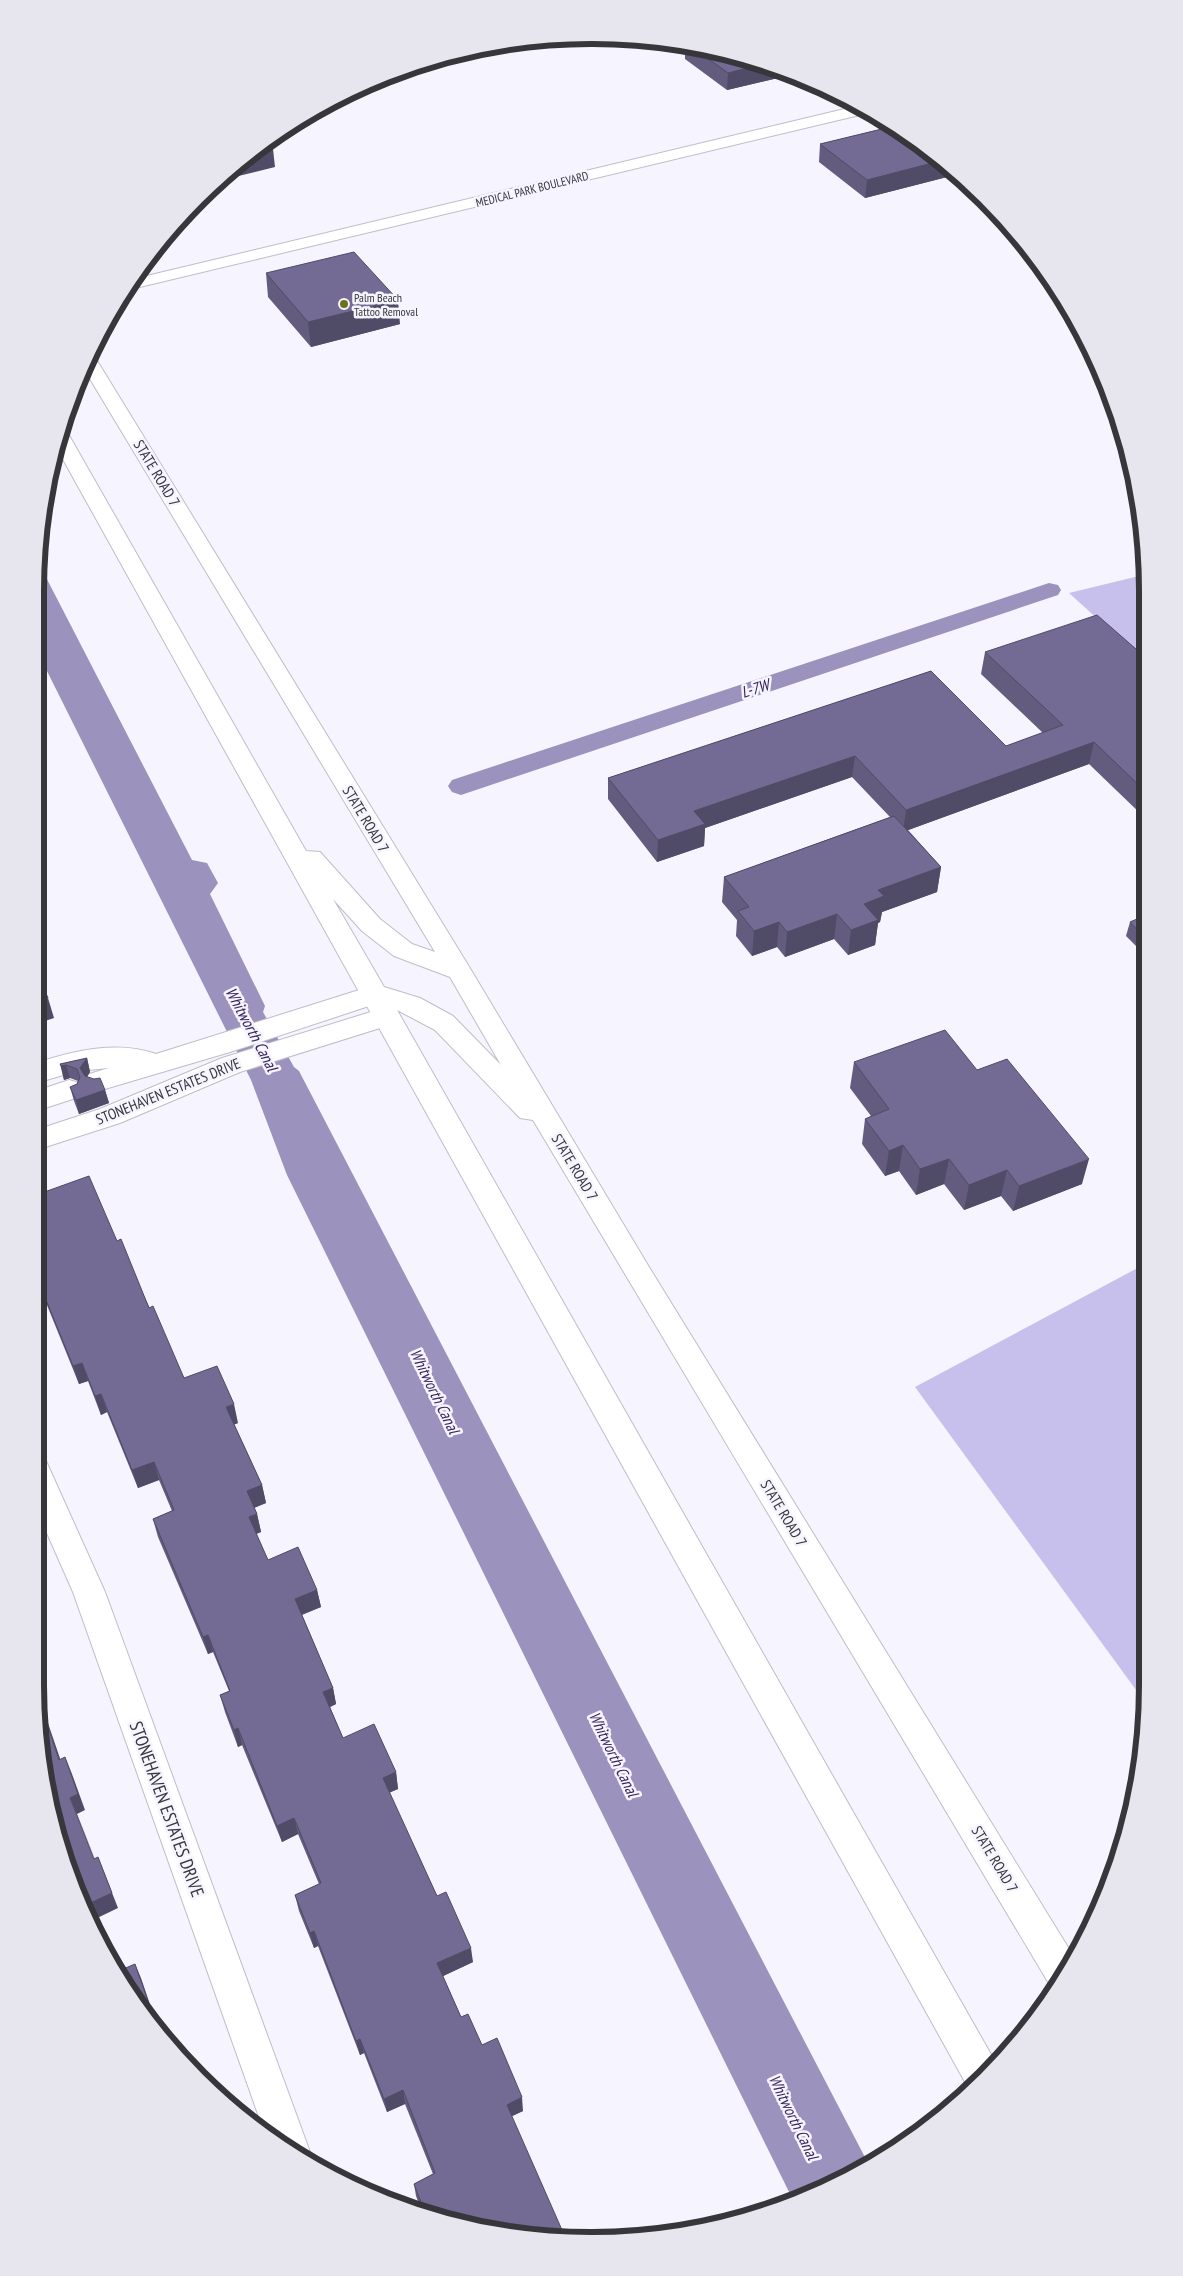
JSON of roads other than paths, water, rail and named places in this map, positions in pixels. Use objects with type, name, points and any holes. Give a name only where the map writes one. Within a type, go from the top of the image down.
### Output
[{"type":"main road","name":"MEDICAL PARK BOULEVARD","points":[[140,282],[196,262],[838,102]]},
{"type":"main road","name":"MEDICAL PARK BOULEVARD","points":[[151,267],[196,262],[854,111]]},
{"type":"main road","name":"STATE ROAD 7","points":[[92,366],[1060,1968]]},
{"type":"main road","points":[[86,380],[134,435]]},
{"type":"main road","points":[[64,443],[980,2071]]},
{"type":"main road","points":[[272,813],[371,925],[403,950],[459,971]]},
{"type":"main road","points":[[381,1005],[411,1005],[444,1023],[560,1142]]},
{"type":"main road","name":"STONEHAVEN ESTATES DRIVE","points":[[44,1135],[110,1116],[226,1055],[381,1005]]},
{"type":"main road","name":"STONEHAVEN ESTATES DRIVE","points":[[98,1081],[157,1063],[226,1055]]},
{"type":"main road","name":"STONEHAVEN ESTATES DRIVE","points":[[44,1071],[79,1060],[100,1057],[121,1057],[157,1063]]},
{"type":"main road","points":[[44,1098],[69,1090]]},
{"type":"main road","name":"STONEHAVEN ESTATES DRIVE","points":[[44,1491],[88,1592],[287,2140]]},
{"type":"water","name":"Whitworth Canal","points":[[44,574],[192,860],[207,863],[218,883],[210,894],[265,1006],[263,1012],[294,1067],[299,1071],[865,2159],[834,2176],[790,2195],[287,1175],[251,1080],[44,665]]},
{"type":"waterway","name":"L-7W","points":[[461,786],[1049,590]]},
{"type":"place","name":"Palm Beach Tattoo Removal","points":[[344,304]]}]
